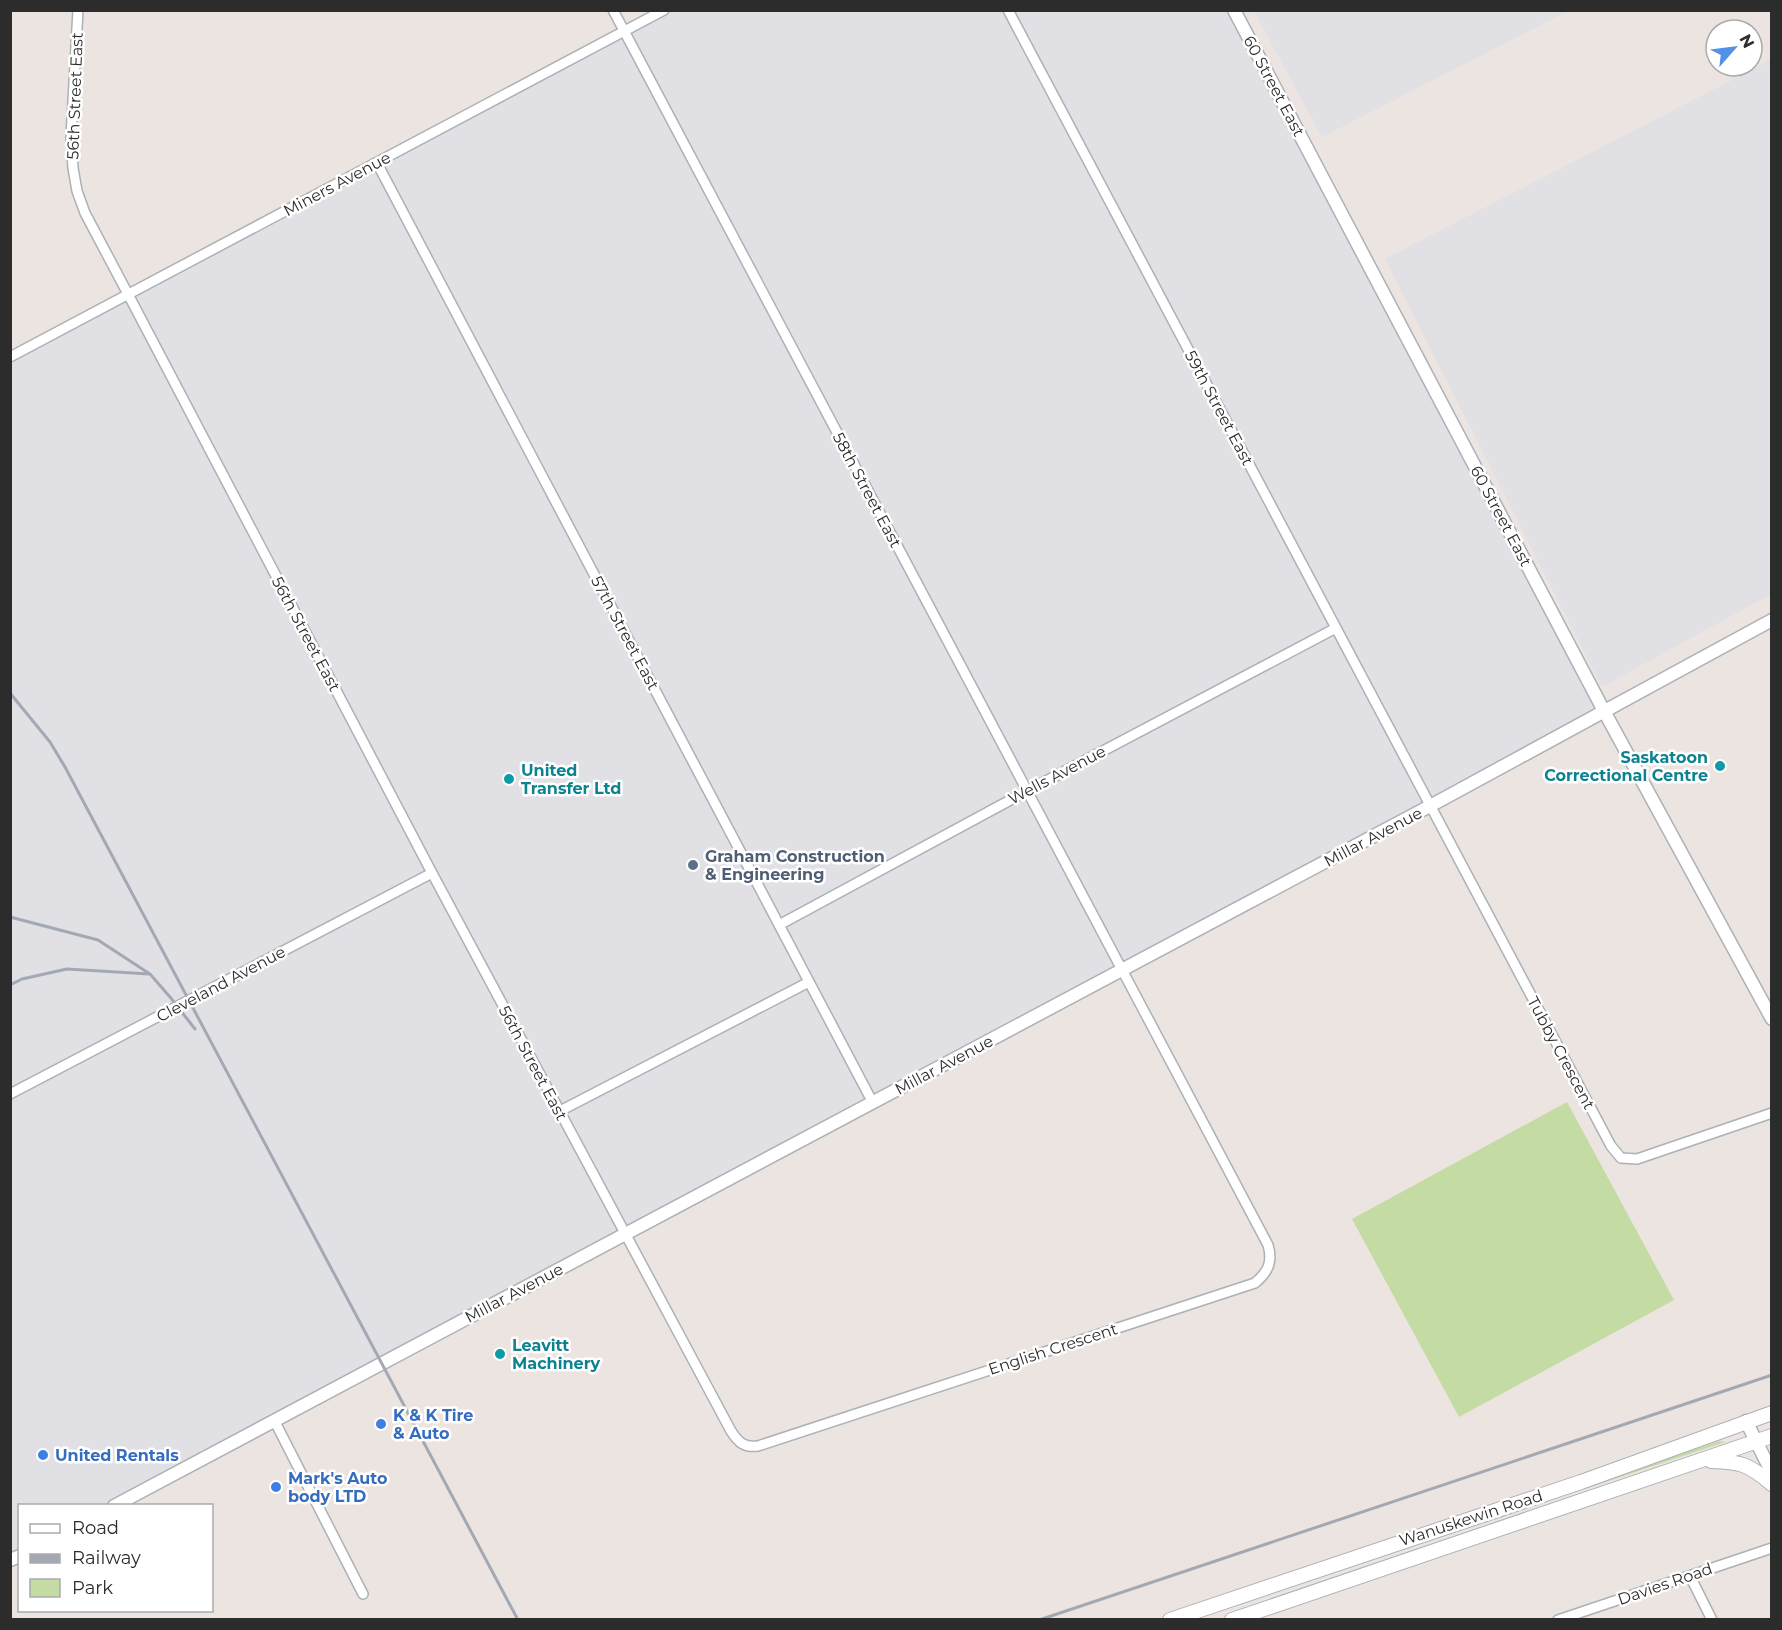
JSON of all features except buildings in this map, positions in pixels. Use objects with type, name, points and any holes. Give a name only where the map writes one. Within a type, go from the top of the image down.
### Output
[{"type":"main road","name":"Wanuskewin Road","points":[[1170,1620],[1581,1482],[1772,1413]]},
{"type":"main road","name":"Wanuskewin Road","points":[[1232,1620],[1772,1436]]},
{"type":"main road","points":[[1700,1461],[1735,1461],[1755,1470],[1772,1484]]},
{"type":"street","name":"56th Street East","points":[[78,10],[71,137],[77,191],[85,213],[558,1112],[626,1234]]},
{"type":"street","name":"58th Street East","points":[[613,10],[1122,970]]},
{"type":"street","name":"Miners Avenue","points":[[10,357],[129,296],[664,10]]},
{"type":"street","name":"59th Street East","points":[[1008,10],[1430,806]]},
{"type":"street","name":"60 Street East","points":[[1234,10],[1604,711],[1772,1019]]},
{"type":"street","name":"57th Street East","points":[[377,163],[873,1103]]},
{"type":"street","name":"Millar Avenue","points":[[118,1504],[1430,806],[1772,620]]},
{"type":"street","name":"Wells Avenue","points":[[779,925],[1336,628]]},
{"type":"street","name":"Tubby Crescent","points":[[1430,806],[1611,1146],[1622,1158],[1637,1159],[1772,1113]]},
{"type":"street","name":"Cleveland Avenue","points":[[10,1094],[432,873]]},
{"type":"street","name":"English Crescent","points":[[626,1234],[731,1431],[742,1444],[750,1447],[1255,1283],[1264,1276],[1270,1266],[1271,1255],[1268,1245],[1122,970]]},
{"type":"street","points":[[558,1112],[809,982]]},
{"type":"street","points":[[274,1420],[363,1594]]},
{"type":"street","points":[[1746,1421],[1772,1473]]},
{"type":"street","name":"Davies Road","points":[[1558,1620],[1580,1617],[1772,1548]]},
{"type":"street","points":[[1690,1576],[1712,1620]]},
{"type":"shaded area","points":[[664,11],[1234,11],[1604,711],[116,1504],[18,1504],[18,1557],[11,1561],[11,357]]},
{"type":"shaded area","points":[[1254,11],[1568,11],[1322,137]]},
{"type":"shaded area","points":[[1771,60],[1771,594],[1602,687],[1385,259],[1736,78],[1764,78],[1764,64]]},
{"type":"green space","points":[[1567,1102],[1674,1300],[1459,1417],[1352,1219]]},
{"type":"green space","points":[[1719,1441],[1725,1442],[1196,1619],[1184,1620]]},
{"type":"railway","points":[[10,693],[50,742],[65,767],[518,1620]]},
{"type":"railway","points":[[10,917],[98,940],[150,974],[195,1029]]},
{"type":"railway","points":[[10,985],[22,979],[67,969],[149,974]]},
{"type":"railway","points":[[1039,1620],[1772,1375]]},
{"type":"place","name":"Saskatoon Correctional Centre","points":[[1720,766]]},
{"type":"place","name":"United Transfer Ltd","points":[[509,779]]},
{"type":"place","name":"Graham Construction & Engineering","points":[[693,865]]},
{"type":"place","name":"Leavitt Machinery","points":[[500,1354]]},
{"type":"place","name":"K & K Tire & Auto","points":[[381,1424]]},
{"type":"place","name":"United Rentals","points":[[43,1455]]},
{"type":"place","name":"Mark's Auto body LTD","points":[[276,1487]]}]
